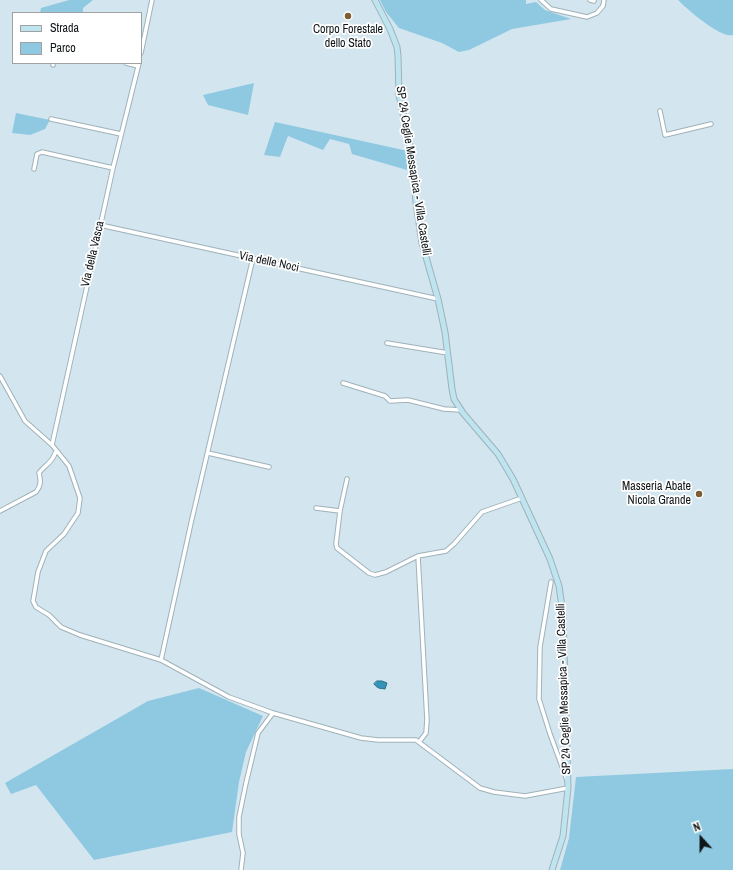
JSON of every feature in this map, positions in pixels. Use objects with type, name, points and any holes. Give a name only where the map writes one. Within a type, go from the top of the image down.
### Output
[{"type":"main road","name":"SP 24 Ceglie Messapica - Villa Castelli","points":[[375,0],[394,38],[398,56],[399,95],[412,156],[416,203],[422,243],[446,332],[454,398],[461,410],[505,464],[547,551],[559,586],[563,614],[568,785],[563,836],[552,870]]},
{"type":"street","points":[[142,48],[152,0]]},
{"type":"street","points":[[541,0],[551,9],[587,17],[597,13],[603,6],[604,0]]},
{"type":"street","name":"Via della Vasca","points":[[52,445],[100,224],[139,64]]},
{"type":"street","points":[[660,111],[665,135],[711,124]]},
{"type":"street","points":[[51,119],[121,134]]},
{"type":"street","points":[[34,169],[37,154],[42,152],[113,168]]},
{"type":"street","name":"Via delle Noci","points":[[100,224],[438,299]]},
{"type":"street","points":[[161,660],[253,258]]},
{"type":"street","points":[[387,343],[448,354]]},
{"type":"street","points":[[0,376],[25,421],[52,445],[70,466],[80,498],[78,513],[64,534],[46,551],[38,572],[33,601],[36,607],[49,615],[60,627],[80,635],[161,660],[229,697],[272,713],[361,738],[378,740],[416,740],[480,788],[494,792],[525,796],[568,785],[539,698],[540,647],[551,582]]},
{"type":"street","points":[[343,384],[382,395],[390,401],[408,400],[444,409],[461,410]]},
{"type":"street","points":[[0,511],[36,492],[40,487],[40,473],[54,458],[55,453],[58,452]]},
{"type":"street","points":[[208,453],[269,467]]},
{"type":"street","points":[[347,480],[340,512],[336,544],[337,548],[369,573],[375,575],[386,572],[418,556],[446,550],[454,544],[482,512],[522,498]]},
{"type":"street","points":[[316,508],[340,512]]},
{"type":"street","points":[[418,556],[427,720],[426,733],[419,742]]},
{"type":"street","points":[[551,588],[559,586]]},
{"type":"street","points":[[241,870],[243,853],[239,834],[239,817],[258,733],[272,713]]},
{"type":"green space","points":[[69,0],[93,0],[83,8],[83,12],[40,12],[41,8]]},
{"type":"green space","points":[[380,0],[526,0],[526,4],[536,2],[545,10],[571,19],[512,29],[469,50],[459,52],[442,43],[399,28],[386,12]]},
{"type":"green space","points":[[678,0],[733,0],[733,35],[728,35],[713,28],[696,16]]},
{"type":"green space","points":[[254,83],[248,115],[208,105],[203,95]]},
{"type":"green space","points":[[16,113],[50,120],[45,129],[30,135],[12,133]]},
{"type":"green space","points":[[275,122],[408,151],[407,170],[352,154],[349,144],[330,139],[323,150],[288,136],[280,157],[264,155]]},
{"type":"green space","points":[[199,688],[263,716],[246,752],[239,782],[232,832],[94,860],[36,785],[11,794],[5,783],[148,701]]},
{"type":"green space","points":[[733,769],[733,870],[560,870],[569,838],[576,777]]},
{"type":"shaded area","points":[[377,681],[387,683],[385,689],[375,686],[374,684]]},
{"type":"place","name":"Corpo Forestale dello Stato","points":[[348,16]]},
{"type":"place","name":"Masseria Abate Nicola Grande","points":[[699,494]]}]
